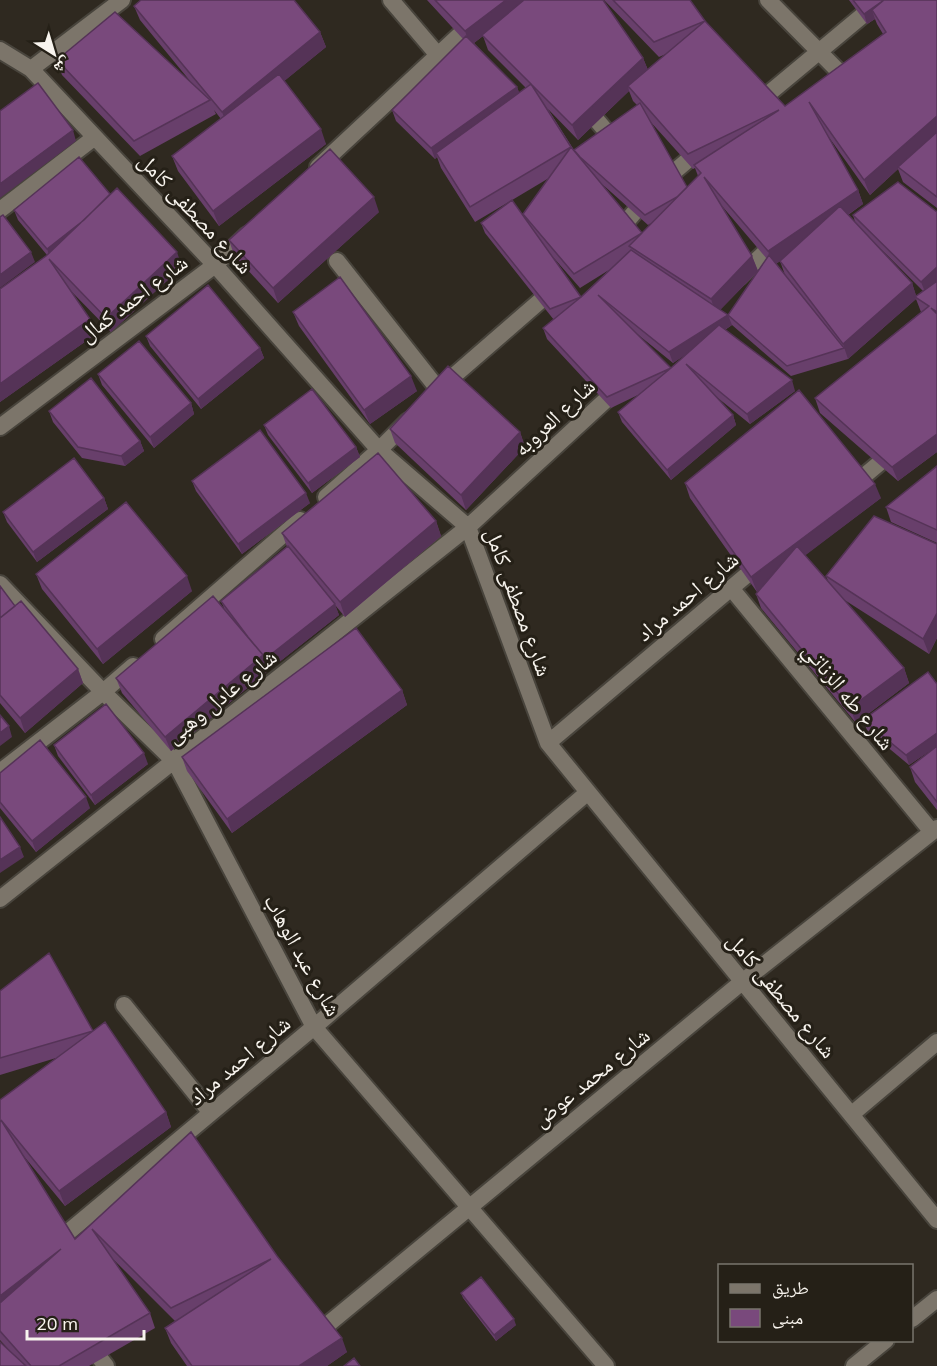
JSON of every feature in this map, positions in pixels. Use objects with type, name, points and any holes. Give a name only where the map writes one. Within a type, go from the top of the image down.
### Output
[{"type":"street","points":[[31,69],[122,0]]},
{"type":"street","points":[[391,0],[436,55],[453,70]]},
{"type":"street","points":[[309,176],[497,0]]},
{"type":"street","points":[[768,0],[866,99]]},
{"type":"street","points":[[746,112],[881,0]]},
{"type":"street","name":"شارع مصطفى كامل","points":[[0,50],[31,69],[215,265],[380,450],[468,527],[548,743],[937,1220]]},
{"type":"street","points":[[581,101],[625,154]]},
{"type":"street","points":[[606,243],[623,228],[650,184],[718,135]]},
{"type":"street","points":[[0,210],[95,137]]},
{"type":"street","points":[[606,212],[623,228]]},
{"type":"street","name":"شارع احمد كمال","points":[[0,427],[215,265],[257,225]]},
{"type":"street","points":[[731,284],[792,227]]},
{"type":"street","points":[[337,261],[438,389]]},
{"type":"street","points":[[0,772],[103,692],[313,509],[380,450],[438,389],[570,274]]},
{"type":"street","name":"شارع العروبه","points":[[468,527],[634,373]]},
{"type":"street","points":[[836,499],[907,440]]},
{"type":"street","name":"شارع عادل وهبى","points":[[0,899],[468,527]]},
{"type":"street","name":"شارع احمد مراد","points":[[548,743],[775,551]]},
{"type":"street","name":"شارع عبد الوهاب","points":[[0,584],[103,692],[175,762],[314,1027],[606,1366]]},
{"type":"street","name":"شارع طه الزناتي","points":[[731,588],[934,830]]},
{"type":"street","name":"شارع احمد مراد","points":[[38,1257],[314,1027],[587,793]]},
{"type":"street","name":"شارع محمد عوض","points":[[305,1343],[742,982],[934,830]]},
{"type":"street","points":[[124,1005],[211,1113]]},
{"type":"street","points":[[852,1114],[937,1042]]},
{"type":"street","points":[[913,1318],[937,1299]]},
{"type":"street","points":[[78,1329],[106,1366]]},
{"type":"street","points":[[854,1366],[885,1342]]},
{"type":"building","points":[[141,0],[294,0],[320,32],[222,112],[134,6]]},
{"type":"building","points":[[435,0],[506,0],[465,31]]},
{"type":"building","points":[[524,0],[603,0],[643,58],[572,125],[482,35]]},
{"type":"building","points":[[613,0],[690,0],[705,21],[654,42]]},
{"type":"building","points":[[853,0],[884,0],[864,14]]},
{"type":"building","points":[[884,0],[937,0],[937,116],[864,180],[809,102],[858,190],[768,251],[704,177],[752,256],[711,299],[629,246],[701,173],[694,165],[779,110],[688,154],[628,86],[705,21],[785,106],[886,32],[872,10]]},
{"type":"building","points":[[115,12],[210,100],[134,141],[57,60]]},
{"type":"building","points":[[466,36],[517,87],[431,148],[392,110]]},
{"type":"building","points":[[279,74],[321,129],[213,211],[172,156]]},
{"type":"building","points":[[38,83],[73,130],[0,184],[0,111]]},
{"type":"building","points":[[531,84],[571,147],[470,207],[436,153]]},
{"type":"building","points":[[640,103],[687,187],[677,197],[645,215],[574,150]]},
{"type":"building","points":[[937,132],[937,197],[898,167]]},
{"type":"building","points":[[571,147],[642,233],[574,274],[523,214]]},
{"type":"building","points":[[330,149],[374,197],[273,288],[229,240]]},
{"type":"building","points":[[79,157],[110,194],[84,220],[47,249],[14,210]]},
{"type":"building","points":[[898,182],[937,212],[937,267],[921,282],[853,215]]},
{"type":"building","points":[[117,188],[177,252],[106,318],[49,259],[90,319],[0,384],[0,289],[46,256]]},
{"type":"building","points":[[512,200],[581,297],[550,309],[481,223]]},
{"type":"building","points":[[840,206],[912,283],[843,344],[780,261]]},
{"type":"building","points":[[3,215],[31,252],[0,275],[0,217]]},
{"type":"building","points":[[631,250],[728,315],[669,352],[598,295],[671,368],[607,397],[543,328],[581,297]]},
{"type":"building","points":[[769,255],[844,348],[787,366],[728,315]]},
{"type":"building","points":[[340,277],[411,376],[364,410],[293,312]]},
{"type":"building","points":[[937,281],[937,312],[931,308],[937,314],[937,434],[892,467],[815,398],[929,306],[915,297]]},
{"type":"building","points":[[208,285],[260,348],[198,399],[146,336]]},
{"type":"building","points":[[719,325],[792,380],[747,414],[686,364],[733,415],[667,470],[618,412]]},
{"type":"building","points":[[139,341],[191,403],[150,437],[98,374]]},
{"type":"building","points":[[448,366],[520,432],[461,495],[390,429]]},
{"type":"building","points":[[91,378],[140,441],[121,456],[78,447],[49,411]]},
{"type":"building","points":[[312,389],[356,447],[308,483],[264,425]]},
{"type":"building","points":[[799,390],[875,484],[751,577],[685,483]]},
{"type":"building","points":[[260,430],[306,493],[238,544],[192,481]]},
{"type":"building","points":[[378,453],[436,521],[340,602],[282,533]]},
{"type":"building","points":[[74,458],[104,498],[33,552],[3,512]]},
{"type":"building","points":[[937,466],[937,530],[886,507]]},
{"type":"building","points":[[126,502],[187,576],[97,649],[36,574]]},
{"type":"building","points":[[874,516],[937,544],[937,613],[923,639],[826,576]]},
{"type":"building","points":[[288,546],[335,604],[265,659],[221,601]]},
{"type":"building","points":[[797,546],[904,668],[850,708],[756,594]]},
{"type":"building","points":[[0,586],[15,606],[0,618]]},
{"type":"building","points":[[213,596],[263,655],[165,737],[116,678]]},
{"type":"building","points":[[21,601],[78,669],[20,718],[0,695],[0,618]]},
{"type":"building","points":[[356,628],[402,690],[227,819],[182,757]]},
{"type":"building","points":[[928,672],[937,684],[937,733],[906,755],[863,720]]},
{"type":"building","points":[[106,704],[144,753],[91,795],[54,745]]},
{"type":"building","points":[[0,715],[9,726],[0,733]]},
{"type":"building","points":[[40,740],[86,797],[32,841],[0,802],[0,773]]},
{"type":"building","points":[[937,746],[937,802],[910,767]]},
{"type":"building","points":[[0,817],[20,847],[0,860]]},
{"type":"building","points":[[49,953],[93,1031],[0,1058],[0,991]]},
{"type":"building","points":[[105,1022],[166,1112],[59,1191],[1,1120],[75,1239],[191,1132],[277,1256],[342,1338],[299,1366],[192,1366],[165,1328],[271,1259],[171,1308],[92,1229],[150,1313],[59,1366],[31,1366],[0,1331],[0,1303],[61,1249],[0,1296],[0,1100]]},
{"type":"building","points":[[481,1277],[514,1319],[494,1335],[461,1293]]},
{"type":"building","points":[[0,1342],[26,1366],[0,1366]]},
{"type":"building","points":[[354,1358],[360,1366],[344,1366]]}]
